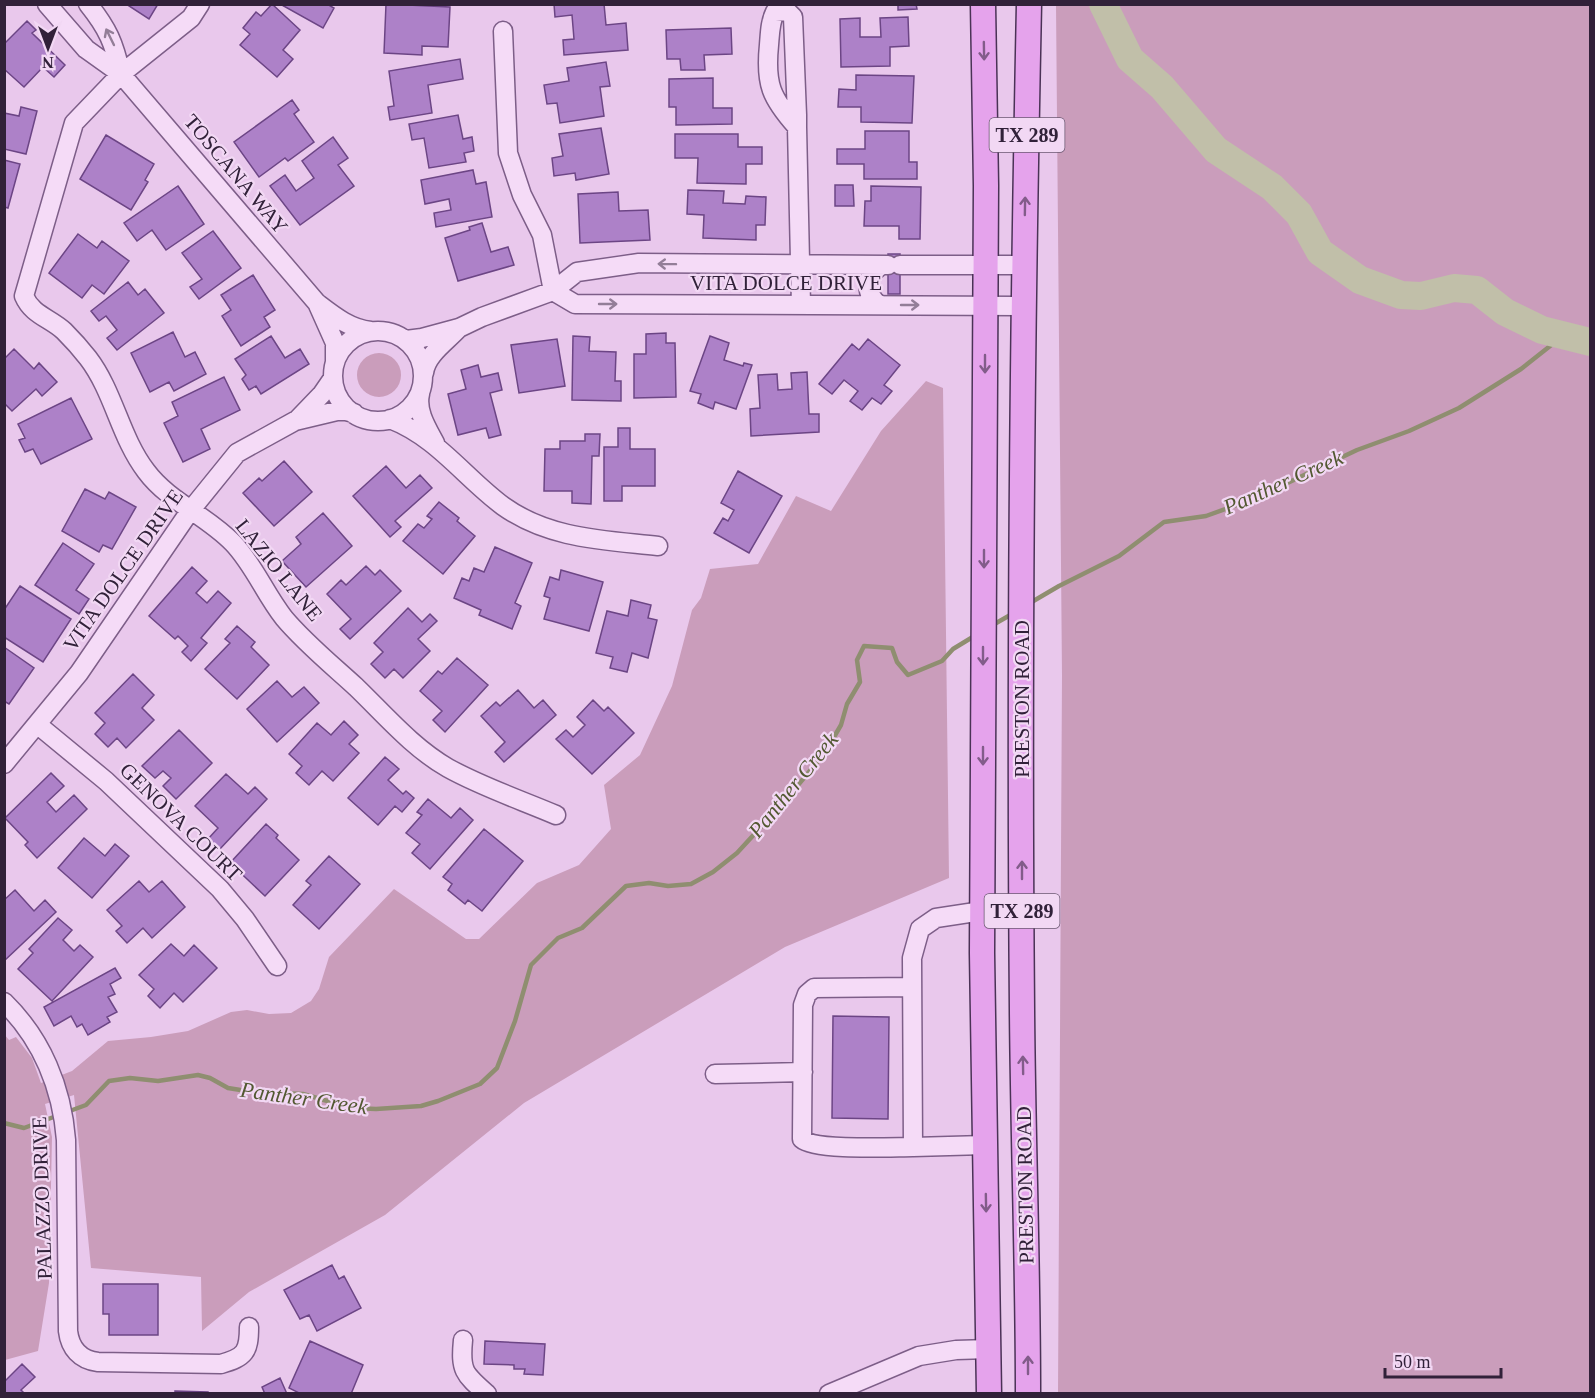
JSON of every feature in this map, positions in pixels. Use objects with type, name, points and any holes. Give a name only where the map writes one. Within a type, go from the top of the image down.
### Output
[{"type":"main road","name":"PRESTON ROAD","points":[[983,4],[986,186],[982,911],[989,1394]]},
{"type":"main road","name":"PRESTON ROAD","points":[[1028,1394],[1022,1009],[1022,678],[1024,265],[1029,4]]},
{"type":"main road","points":[[985,1145],[1024,1144]]},
{"type":"street","name":"TOSCANA WAY","points":[[47,4],[86,49],[121,74],[317,303],[358,330],[371,331]]},
{"type":"street","name":"TOSCANA WAY","points":[[88,4],[104,24],[115,46],[121,74]]},
{"type":"street","points":[[121,74],[191,18],[200,4]]},
{"type":"street","points":[[797,127],[779,106],[769,85],[767,60],[771,19],[774,12],[780,10],[787,11],[793,17],[797,127],[801,305]]},
{"type":"street","points":[[502,31],[508,153],[522,195],[542,235],[553,291]]},
{"type":"street","name":"LAZIO LANE","points":[[121,74],[74,123],[24,296],[32,310],[63,330],[89,359],[105,386],[132,450],[146,471],[163,491],[211,524],[234,544],[253,568],[285,619],[422,749],[457,773],[556,815]]},
{"type":"street","name":"VITA DOLCE DRIVE","points":[[406,340],[422,339],[459,328],[482,317],[553,291],[577,272],[639,263],[799,266],[1024,265]]},
{"type":"street","points":[[879,305],[871,296],[868,285],[872,273],[890,265]]},
{"type":"street","name":"VITA DOLCE DRIVE","points":[[553,291],[576,304],[1024,306]]},
{"type":"street","name":"TOSCANA WAY","points":[[317,303],[335,343],[334,371]]},
{"type":"street","name":"VITA DOLCE DRIVE","points":[[424,373],[429,359],[459,328]]},
{"type":"street","points":[[420,394],[406,412],[390,419],[368,420],[347,409],[336,393],[334,371],[344,347],[356,337],[371,331],[395,334],[412,346],[422,363],[424,373],[420,394],[418,402],[435,444]]},
{"type":"street","name":"VITA DOLCE DRIVE","points":[[295,421],[322,394],[334,371]]},
{"type":"street","name":"VITA DOLCE DRIVE","points":[[4,764],[79,674],[190,511],[237,453],[295,421],[337,411],[354,413]]},
{"type":"street","points":[[390,419],[435,444],[494,499],[528,521],[547,529],[576,536],[658,546]]},
{"type":"street","name":"GENOVA COURT","points":[[38,725],[106,781],[220,889],[245,919],[276,966]]},
{"type":"street","points":[[913,1147],[912,958],[920,929],[936,918],[982,911]]},
{"type":"street","points":[[912,987],[814,988],[807,994],[803,1005],[802,1139],[806,1144],[823,1146],[985,1145]]},
{"type":"street","name":"PALAZZO DRIVE","points":[[4,1002],[23,1023],[40,1050],[57,1088],[64,1119],[69,1337],[74,1349],[79,1355],[94,1362],[221,1364],[240,1358],[249,1344],[249,1327]]},
{"type":"street","points":[[715,1074],[803,1072]]},
{"type":"street","points":[[463,1340],[461,1362],[468,1378],[487,1394]]},
{"type":"street","points":[[829,1394],[919,1356],[956,1350],[989,1349]]},
{"type":"shaded area","points":[[1056,5],[1590,5],[1590,1393],[1058,1393],[1062,675]]},
{"type":"shaded area","points":[[379,353],[395,359],[401,375],[395,391],[379,397],[363,391],[357,375],[363,359]]},
{"type":"shaded area","points":[[926,381],[943,388],[949,878],[785,947],[524,1103],[385,1215],[249,1292],[202,1331],[201,1277],[91,1268],[74,1095],[45,1104],[52,1137],[49,1283],[38,1351],[5,1360],[4,1034],[9,1040],[16,1037],[32,1058],[41,1083],[72,1071],[108,1041],[188,1031],[231,1012],[247,1010],[269,1014],[291,1013],[311,1001],[319,989],[329,957],[394,889],[466,939],[479,939],[537,883],[579,865],[611,829],[604,785],[640,755],[672,686],[692,610],[701,598],[710,569],[758,564],[796,496],[831,511],[881,431]]},
{"type":"building","points":[[126,4],[158,4],[149,19]]},
{"type":"building","points":[[272,4],[300,30],[283,50],[293,59],[277,77],[240,45],[250,34],[243,28],[256,12],[261,16]]},
{"type":"building","points":[[280,4],[327,4],[334,8],[323,28]]},
{"type":"building","points":[[386,4],[450,7],[448,47],[422,46],[422,55],[384,53]]},
{"type":"building","points":[[554,4],[604,4],[606,25],[626,23],[628,50],[564,55],[563,40],[574,39],[572,15],[555,17]]},
{"type":"building","points":[[898,4],[916,4],[917,9],[898,10]]},
{"type":"building","points":[[908,17],[909,46],[890,47],[890,66],[841,67],[840,19],[860,18],[860,37],[881,37],[880,18]]},
{"type":"building","points":[[27,21],[36,30],[32,33],[65,65],[54,77],[43,67],[24,87],[4,69],[4,44]]},
{"type":"building","points":[[731,28],[732,54],[704,55],[705,70],[681,70],[680,59],[667,59],[666,30]]},
{"type":"building","points":[[460,59],[463,79],[428,85],[432,113],[390,120],[388,107],[394,106],[389,71]]},
{"type":"building","points":[[606,62],[610,86],[600,87],[604,116],[560,123],[557,103],[547,104],[544,85],[569,81],[567,68]]},
{"type":"building","points":[[856,75],[914,76],[912,123],[861,122],[861,107],[838,107],[839,89],[856,90]]},
{"type":"building","points":[[713,78],[713,108],[732,108],[732,124],[676,125],[676,107],[669,107],[669,79]]},
{"type":"building","points":[[292,100],[299,110],[294,114],[314,142],[288,161],[285,158],[259,177],[234,142]]},
{"type":"building","points":[[21,107],[37,111],[26,154],[4,149],[4,113],[19,116]]},
{"type":"building","points":[[458,115],[463,139],[472,137],[474,151],[464,153],[466,162],[429,168],[424,138],[412,140],[409,124]]},
{"type":"building","points":[[601,128],[609,174],[576,180],[575,173],[554,176],[552,158],[563,156],[559,134]]},
{"type":"building","points":[[865,131],[909,131],[909,162],[917,162],[917,179],[864,179],[864,164],[837,164],[837,149],[865,149]]},
{"type":"building","points":[[675,134],[738,134],[738,147],[762,147],[762,164],[746,164],[746,184],[697,183],[698,158],[675,158]]},
{"type":"building","points":[[106,135],[154,164],[145,180],[148,182],[131,210],[80,179]]},
{"type":"building","points":[[333,137],[348,158],[338,165],[354,186],[300,225],[270,186],[285,175],[296,191],[314,178],[302,161]]},
{"type":"building","points":[[4,160],[20,164],[8,208],[4,207]]},
{"type":"building","points":[[473,170],[476,184],[486,182],[492,217],[436,227],[434,213],[451,210],[449,199],[425,204],[421,180]]},
{"type":"building","points":[[835,185],[853,185],[854,206],[835,206]]},
{"type":"building","points":[[178,186],[204,224],[166,250],[152,230],[137,241],[124,223]]},
{"type":"building","points":[[871,186],[921,187],[920,239],[899,239],[899,226],[864,226],[865,201],[871,201]]},
{"type":"building","points":[[688,190],[724,191],[723,203],[745,204],[746,196],[766,197],[765,225],[756,225],[756,240],[703,238],[704,215],[687,214]]},
{"type":"building","points":[[618,192],[619,211],[648,210],[650,240],[580,243],[578,194]]},
{"type":"building","points":[[482,223],[491,252],[508,247],[514,265],[458,281],[445,238],[470,230],[469,227]]},
{"type":"building","points":[[213,231],[241,268],[199,299],[190,287],[202,279],[182,253]]},
{"type":"building","points":[[78,234],[97,248],[102,241],[129,261],[104,294],[92,285],[82,298],[49,273]]},
{"type":"building","points":[[888,254],[900,254],[900,294],[888,294]]},
{"type":"building","points":[[253,275],[275,310],[264,317],[270,327],[241,346],[222,316],[231,310],[221,295]]},
{"type":"building","points":[[128,282],[138,295],[145,289],[164,313],[117,350],[107,338],[117,330],[106,316],[99,321],[91,311]]},
{"type":"building","points":[[173,332],[185,357],[195,352],[206,374],[174,391],[169,382],[150,392],[131,353]]},
{"type":"building","points":[[666,333],[666,343],[675,343],[676,397],[634,398],[634,354],[646,354],[646,334]]},
{"type":"building","points":[[271,336],[285,358],[300,349],[309,364],[261,394],[256,386],[249,390],[242,379],[246,375],[235,359]]},
{"type":"building","points":[[573,336],[590,337],[589,351],[616,352],[615,381],[621,381],[621,401],[572,400]]},
{"type":"building","points":[[710,336],[729,343],[724,360],[743,366],[744,363],[752,365],[736,409],[715,402],[713,409],[698,403],[701,394],[690,391]]},
{"type":"building","points":[[557,339],[565,386],[519,393],[511,345]]},
{"type":"building","points":[[868,339],[900,365],[884,385],[892,391],[881,404],[872,398],[862,410],[850,401],[858,391],[844,380],[832,394],[819,384],[852,344],[859,350]]},
{"type":"building","points":[[14,349],[34,369],[39,363],[57,382],[42,396],[36,389],[12,411],[4,403],[4,359]]},
{"type":"building","points":[[478,365],[481,377],[498,373],[502,390],[490,393],[501,435],[489,438],[486,428],[458,435],[448,394],[466,389],[461,370]]},
{"type":"building","points":[[807,372],[809,414],[819,414],[819,432],[751,436],[750,409],[760,408],[758,375],[777,374],[778,390],[792,389],[791,373]]},
{"type":"building","points":[[224,377],[240,410],[201,429],[210,449],[183,462],[164,423],[178,416],[172,402]]},
{"type":"building","points":[[71,398],[92,439],[41,464],[33,449],[25,452],[19,440],[25,438],[18,424]]},
{"type":"building","points":[[618,428],[630,428],[630,449],[655,449],[655,486],[622,486],[622,501],[604,501],[604,447],[618,447]]},
{"type":"building","points":[[585,434],[600,434],[599,456],[592,456],[591,504],[572,503],[572,491],[544,491],[545,449],[560,449],[560,441],[585,441]]},
{"type":"building","points":[[284,461],[312,492],[274,526],[243,493],[259,478],[262,481]]},
{"type":"building","points":[[386,466],[406,488],[420,475],[432,488],[395,521],[401,527],[390,537],[353,496]]},
{"type":"building","points":[[738,471],[782,496],[749,553],[714,533],[723,518],[728,521],[734,510],[721,503]]},
{"type":"building","points":[[85,489],[105,499],[109,492],[136,507],[112,549],[103,545],[99,552],[62,531]]},
{"type":"building","points":[[439,502],[459,518],[457,521],[475,536],[443,574],[403,541],[418,524],[424,528],[432,519],[427,516]]},
{"type":"building","points":[[323,513],[352,546],[306,587],[282,561],[301,544],[296,537]]},
{"type":"building","points":[[63,543],[94,564],[76,590],[89,599],[79,614],[35,585]]},
{"type":"building","points":[[495,547],[532,563],[515,603],[521,606],[512,629],[479,615],[481,610],[454,598],[462,578],[469,581],[474,568],[484,572]]},
{"type":"building","points":[[366,566],[375,575],[380,570],[401,591],[350,639],[340,629],[351,619],[327,594],[341,580],[346,585]]},
{"type":"building","points":[[192,567],[207,581],[196,593],[207,603],[218,591],[231,603],[201,638],[207,643],[191,661],[182,652],[188,646],[178,636],[175,639],[149,616]]},
{"type":"building","points":[[561,570],[603,582],[589,631],[544,619],[550,598],[544,596],[550,577],[559,580]]},
{"type":"building","points":[[20,586],[71,619],[43,662],[4,637],[4,610]]},
{"type":"building","points":[[631,600],[651,605],[648,618],[657,620],[648,658],[632,653],[627,672],[610,668],[613,657],[596,653],[607,611],[628,616]]},
{"type":"building","points":[[408,608],[422,622],[430,614],[437,621],[418,639],[430,651],[403,678],[394,669],[385,678],[371,664],[383,652],[374,643]]},
{"type":"building","points":[[237,626],[255,642],[251,647],[269,665],[237,699],[205,669],[230,643],[225,639]]},
{"type":"building","points":[[4,647],[34,668],[9,704],[4,701]]},
{"type":"building","points":[[457,658],[488,685],[445,732],[433,720],[442,711],[420,691],[438,671],[442,674]]},
{"type":"building","points":[[133,674],[154,695],[142,708],[154,720],[126,748],[117,738],[108,747],[95,734],[105,723],[95,713]]},
{"type":"building","points":[[277,681],[292,697],[304,687],[319,703],[277,742],[247,709]]},
{"type":"building","points":[[518,690],[534,708],[543,700],[556,715],[504,762],[495,752],[505,742],[481,716],[496,702],[500,706]]},
{"type":"building","points":[[593,700],[604,711],[608,707],[634,733],[592,774],[556,739],[566,730],[573,737],[585,725],[577,717]]},
{"type":"building","points":[[344,721],[358,735],[349,744],[359,753],[333,781],[322,771],[309,785],[296,773],[302,766],[289,754],[317,723],[331,735]]},
{"type":"building","points":[[179,730],[212,763],[176,799],[163,786],[171,778],[163,771],[155,778],[142,766]]},
{"type":"building","points":[[385,757],[399,769],[388,780],[403,794],[406,791],[414,798],[402,812],[395,806],[378,825],[348,798]]},
{"type":"building","points":[[51,773],[64,786],[47,802],[56,812],[74,795],[87,809],[37,858],[25,845],[28,842],[5,818]]},
{"type":"building","points":[[226,774],[248,794],[255,787],[267,799],[219,850],[208,839],[218,828],[195,806]]},
{"type":"building","points":[[428,799],[451,818],[460,808],[473,820],[430,869],[412,853],[420,844],[406,833],[422,815],[417,812]]},
{"type":"building","points":[[266,824],[278,835],[276,838],[299,860],[265,896],[230,863]]},
{"type":"building","points":[[484,829],[523,861],[482,911],[468,900],[465,904],[448,890],[452,884],[443,877]]},
{"type":"building","points":[[84,838],[105,856],[115,844],[129,856],[92,898],[58,868]]},
{"type":"building","points":[[329,856],[360,884],[319,929],[293,905],[311,885],[306,881]]},
{"type":"building","points":[[139,881],[149,892],[162,881],[185,907],[152,938],[143,928],[127,943],[116,931],[122,926],[107,910]]},
{"type":"building","points":[[15,890],[34,911],[45,900],[56,912],[4,961],[4,900]]},
{"type":"building","points":[[58,918],[72,930],[63,940],[74,951],[80,945],[93,957],[52,1001],[18,969],[33,953],[29,949]]},
{"type":"building","points":[[171,944],[184,956],[194,945],[217,968],[183,1002],[174,993],[160,1008],[148,996],[154,989],[139,975]]},
{"type":"building","points":[[115,968],[121,978],[110,984],[115,994],[108,997],[117,1012],[107,1017],[110,1022],[88,1035],[82,1024],[77,1027],[71,1016],[54,1026],[44,1007]]},
{"type":"building","points":[[833,1016],[889,1017],[888,1119],[832,1118]]},
{"type":"building","points":[[332,1265],[339,1279],[344,1276],[361,1308],[317,1331],[309,1315],[300,1319],[284,1290]]},
{"type":"building","points":[[103,1284],[158,1284],[158,1335],[109,1335],[109,1314],[103,1314]]},
{"type":"building","points":[[310,1341],[363,1365],[351,1394],[301,1394],[289,1388]]},
{"type":"building","points":[[485,1341],[545,1344],[543,1375],[524,1374],[525,1369],[514,1369],[514,1365],[484,1364]]},
{"type":"building","points":[[22,1364],[35,1377],[21,1390],[25,1394],[4,1394],[4,1382]]},
{"type":"building","points":[[280,1378],[287,1394],[265,1394],[262,1387]]},
{"type":"building","points":[[175,1391],[208,1392],[208,1394],[175,1394]]},
{"type":"waterway","name":"Panther Creek","points":[[1103,4],[1130,59],[1162,87],[1216,150],[1272,187],[1299,214],[1320,252],[1360,280],[1401,295],[1421,296],[1454,288],[1477,290],[1505,312],[1542,330],[1590,342]]},
{"type":"waterway","name":"Panther Creek","points":[[1030,603],[1119,556],[1164,522],[1206,516],[1256,498],[1357,450],[1409,431],[1459,408],[1521,369],[1564,335]]},
{"type":"waterway","name":"Panther Creek","points":[[991,626],[1012,614]]},
{"type":"waterway","name":"Panther Creek","points":[[67,1112],[86,1105],[109,1081],[130,1078],[158,1081],[198,1075],[210,1078],[228,1088],[253,1092],[303,1094],[352,1108],[376,1109],[421,1106],[480,1084],[497,1068],[515,1021],[531,965],[558,938],[582,928],[626,886],[649,883],[668,886],[691,884],[713,872],[737,853],[783,803],[824,754],[841,725],[847,704],[860,682],[857,660],[864,646],[892,648],[897,662],[908,675],[942,661],[953,649],[976,635]]},
{"type":"waterway","name":"Panther Creek","points":[[4,1123],[24,1128],[59,1115]]}]
